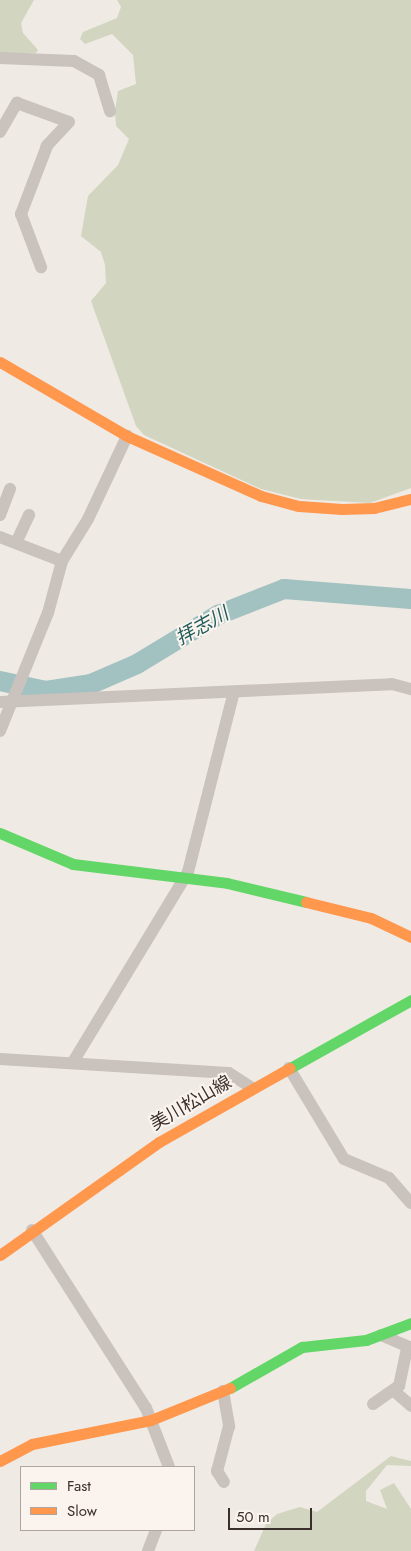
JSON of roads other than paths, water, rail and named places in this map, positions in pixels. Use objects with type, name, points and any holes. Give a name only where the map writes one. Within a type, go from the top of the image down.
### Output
[{"type":"street","points":[[0,58],[74,61],[99,75],[110,111]]},
{"type":"street","points":[[0,132],[17,103],[69,122],[47,146],[21,214],[41,267]]},
{"type":"street","points":[[0,362],[127,436],[232,485],[299,506],[374,508],[411,499]]},
{"type":"street","points":[[0,731],[9,702],[28,666],[62,561],[88,519],[127,436]]},
{"type":"street","points":[[0,515],[10,489]]},
{"type":"street","points":[[16,543],[29,515]]},
{"type":"street","points":[[0,537],[62,561]]},
{"type":"street","points":[[9,702],[96,695],[234,692],[392,684],[411,689]]},
{"type":"street","points":[[73,1062],[188,872],[234,692]]},
{"type":"street","points":[[0,833],[73,864],[182,880],[227,883],[372,918],[411,937]]},
{"type":"street","name":"美川松山線","points":[[0,1255],[117,1168],[252,1088],[411,1000]]},
{"type":"street","points":[[0,1059],[229,1073],[252,1088]]},
{"type":"street","points":[[289,1068],[344,1159],[389,1178],[411,1203]]},
{"type":"street","points":[[32,1230],[151,1420],[169,1466]]},
{"type":"street","points":[[0,1461],[32,1444],[151,1420],[223,1391],[302,1347],[381,1335],[411,1323]]},
{"type":"street","points":[[373,1404],[394,1391],[403,1376],[409,1348],[381,1335]]},
{"type":"street","points":[[223,1391],[229,1426],[217,1471],[224,1482]]},
{"type":"street","points":[[394,1391],[411,1406]]},
{"type":"street","points":[[148,1551],[156,1531]]},
{"type":"waterway","name":"拝志川","points":[[0,681],[46,691],[91,684],[137,664],[218,615],[284,589],[411,599]]}]
